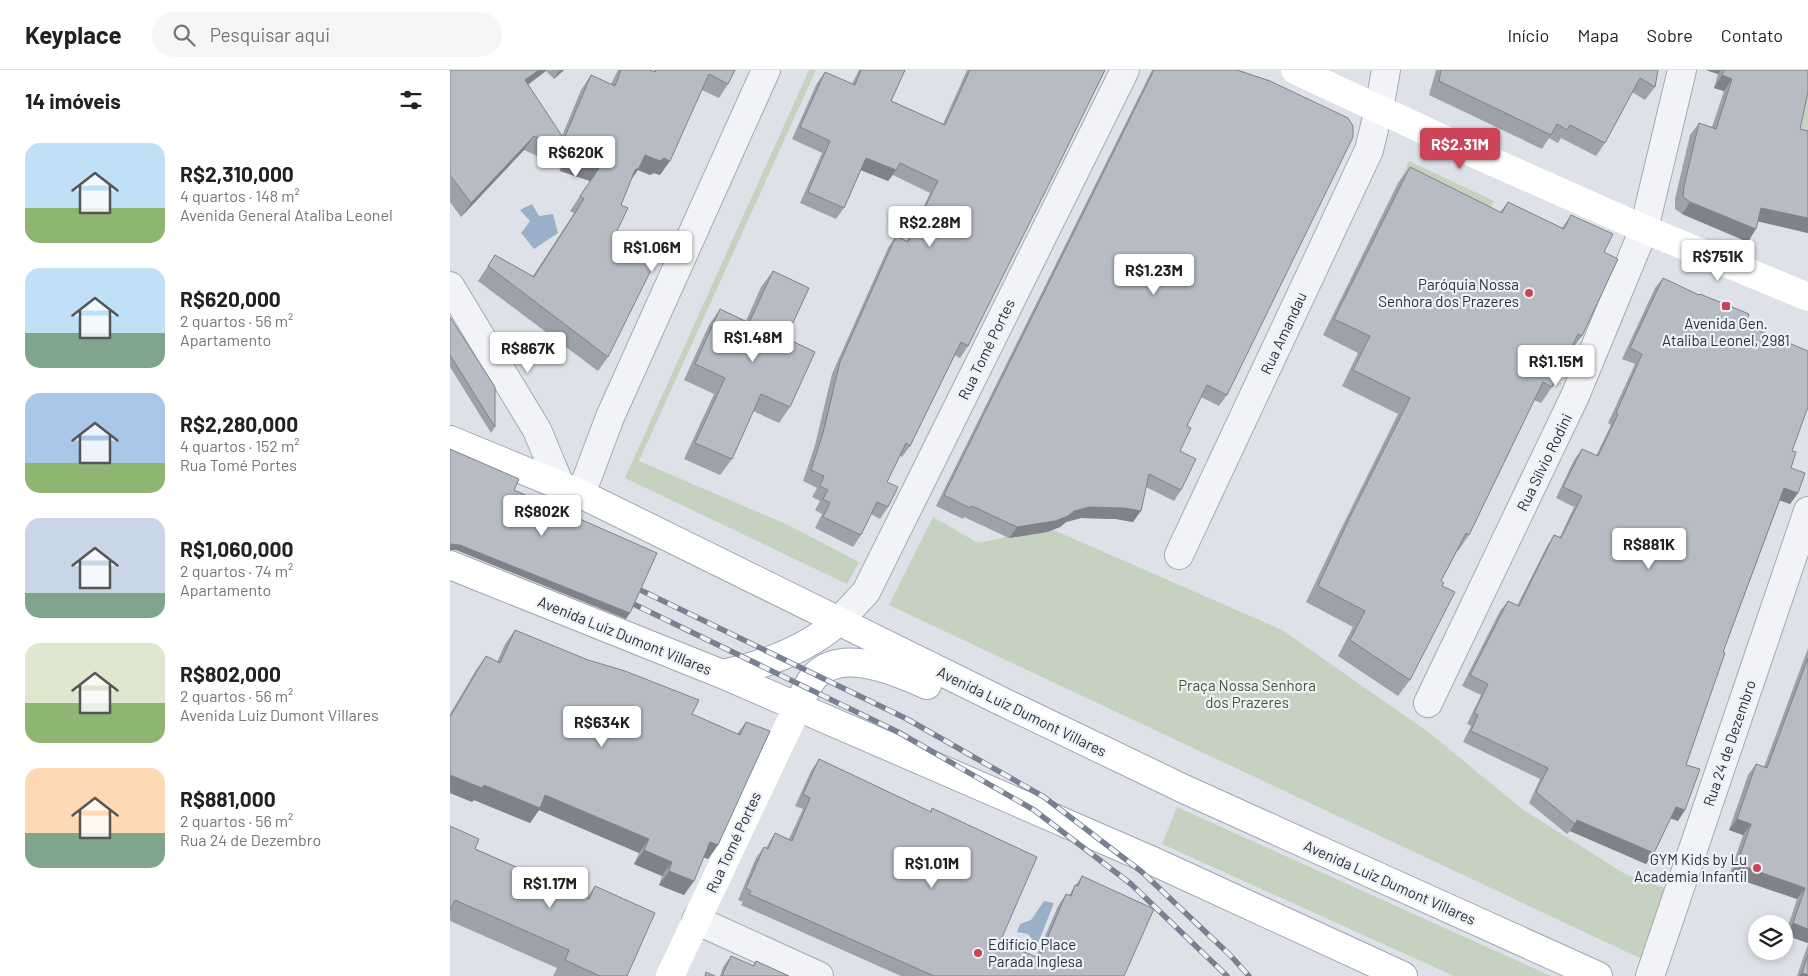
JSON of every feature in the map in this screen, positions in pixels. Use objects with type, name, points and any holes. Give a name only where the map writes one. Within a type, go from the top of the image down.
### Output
[{"type":"main road","points":[[1295,70],[1644,229],[1808,297]]},
{"type":"main road","name":"Avenida Luiz Dumont Villares","points":[[450,440],[570,490],[1001,702],[1184,789],[1598,976]]},
{"type":"main road","name":"Avenida Luiz Dumont Villares","points":[[450,565],[722,674],[1155,862],[1391,974]]},
{"type":"main road","points":[[722,674],[756,665],[794,651],[809,644],[839,621]]},
{"type":"main road","name":"Rua Tomé Portes","points":[[670,976],[797,708],[813,678],[828,665],[858,663],[892,670],[972,705],[1001,702]]},
{"type":"street","points":[[570,490],[610,417],[766,70]]},
{"type":"street","name":"Rua Tomé Portes","points":[[839,621],[866,592],[1125,70]]},
{"type":"street","name":"Rua Amandau","points":[[1179,555],[1369,150],[1386,70]]},
{"type":"street","name":"Rua Sílvio Rodini","points":[[1428,703],[1576,396],[1644,229],[1682,70]]},
{"type":"street","points":[[450,286],[537,430],[570,490]]},
{"type":"street","name":"Rua 24 de Dezembro","points":[[1650,976],[1808,510]]},
{"type":"street","points":[[696,920],[820,976]]},
{"type":"green space","points":[[809,70],[816,70],[639,461],[788,525],[859,562],[847,584],[625,478]]},
{"type":"green space","points":[[1808,87],[1808,139],[1797,136]]},
{"type":"green space","points":[[1409,161],[1494,201],[1482,227],[1398,184]]},
{"type":"green space","name":"Praça Nossa Senhora dos Prazeres","points":[[933,517],[978,543],[1049,528],[1282,630],[1431,734],[1522,809],[1625,874],[1671,890],[1646,961],[889,605]]},
{"type":"green space","points":[[1177,807],[1551,976],[1454,976],[1162,844]]},
{"type":"water","points":[[532,204],[539,216],[553,214],[558,233],[534,249],[521,233],[530,221],[520,210]]},
{"type":"water","points":[[1044,901],[1054,903],[1039,941],[1033,947],[1032,939],[1028,934],[1017,932],[1020,924],[1031,920]]},
{"type":"building","points":[[450,70],[539,70],[525,80],[564,139],[591,75],[615,86],[621,70],[649,70],[655,72],[656,70],[735,70],[728,84],[709,74],[670,161],[664,158],[660,161],[645,155],[639,168],[635,170],[621,205],[628,208],[614,237],[656,260],[608,357],[488,266],[495,255],[534,277],[584,199],[580,196],[600,167],[570,156],[569,152],[534,136],[471,203],[450,175]]},
{"type":"building","points":[[861,70],[905,70],[891,101],[945,125],[970,70],[1105,70],[968,346],[961,342],[910,446],[906,443],[887,482],[898,487],[888,507],[877,502],[861,535],[823,517],[830,503],[823,499],[828,490],[820,486],[824,476],[811,470],[823,433],[840,362],[896,236],[908,242],[938,181],[900,163],[896,170],[866,158],[844,208],[808,192],[830,141],[800,127],[825,72],[855,85]]},
{"type":"building","points":[[1154,70],[1237,70],[1270,81],[1348,118],[1353,126],[1353,137],[1227,395],[1207,385],[1187,426],[1191,428],[1180,451],[1196,459],[1181,490],[1149,474],[1141,511],[1124,508],[1089,507],[1074,511],[1068,516],[1055,521],[1017,527],[944,495]]},
{"type":"building","points":[[1441,70],[1658,70],[1655,87],[1640,78],[1605,143],[1570,125],[1567,130],[1557,124],[1551,135],[1439,81]]},
{"type":"building","points":[[1724,70],[1808,70],[1808,92],[1800,129],[1808,131],[1808,218],[1761,208],[1756,229],[1690,202],[1683,197],[1699,123],[1716,129],[1732,79],[1722,75]]},
{"type":"building","points":[[1410,167],[1502,213],[1508,202],[1564,229],[1571,215],[1613,234],[1604,252],[1618,259],[1582,336],[1578,334],[1552,387],[1543,382],[1469,535],[1466,533],[1441,581],[1444,583],[1442,586],[1455,592],[1410,680],[1350,640],[1365,611],[1318,586],[1349,519],[1410,398],[1353,370],[1370,336],[1334,319]]},
{"type":"building","points":[[773,271],[809,288],[786,338],[815,352],[790,407],[761,394],[732,459],[695,443],[725,378],[695,364],[720,309],[749,323]]},
{"type":"building","points":[[1663,278],[1699,295],[1749,314],[1745,325],[1808,351],[1808,407],[1792,451],[1796,452],[1791,468],[1805,473],[1798,493],[1784,488],[1723,652],[1725,653],[1686,765],[1700,769],[1685,810],[1676,807],[1654,853],[1577,820],[1575,824],[1536,792],[1548,768],[1471,731],[1478,715],[1474,713],[1488,684],[1470,675],[1508,601],[1519,606],[1554,535],[1561,538],[1582,496],[1563,487],[1582,449],[1598,456],[1618,414],[1616,413],[1642,354],[1630,348]]},
{"type":"building","points":[[450,317],[495,387],[495,427],[450,355]]},
{"type":"building","points":[[450,449],[519,479],[514,490],[657,553],[630,613],[460,545],[450,545]]},
{"type":"building","points":[[515,630],[588,660],[625,671],[699,700],[692,714],[740,735],[746,722],[770,731],[718,845],[710,842],[694,881],[669,871],[672,862],[644,850],[649,839],[545,795],[540,808],[484,785],[482,788],[450,775],[450,717],[486,656],[500,663]]},
{"type":"building","points":[[1808,658],[1808,929],[1793,923],[1805,888],[1737,864],[1751,824],[1737,819],[1756,764],[1767,768]]},
{"type":"building","points":[[819,759],[931,812],[932,808],[1037,857],[1000,942],[1039,958],[1066,894],[1071,896],[1075,885],[1078,886],[1082,876],[1154,909],[1124,976],[934,976],[749,894],[751,891],[746,888],[764,847],[768,849],[775,833],[792,841],[810,798],[803,794]]},
{"type":"building","points":[[450,826],[479,839],[475,849],[589,899],[595,886],[655,913],[627,976],[600,976],[565,960],[569,950],[455,900],[450,910]]},
{"type":"building","points":[[1808,955],[1808,975],[1802,973]]},
{"type":"building","points":[[731,956],[754,966],[756,961],[789,976],[722,976]]},
{"type":"building","points":[[706,972],[715,976],[705,976]]},
{"type":"railway","points":[[628,584],[907,719],[1044,797],[1142,872],[1230,955],[1249,976]]},
{"type":"railway","points":[[621,598],[898,732],[1034,810],[1131,884],[1227,976]]},
{"type":"place","name":"Paróquia Nossa Senhora dos Prazeres","points":[[1529,293]]},
{"type":"place","name":"Avenida Gen. Ataliba Leonel, 2981","points":[[1726,306]]},
{"type":"place","name":"GYM Kids by Lu Academia Infantil","points":[[1757,868]]},
{"type":"place","name":"Edifício Place Parada Inglesa","points":[[978,953]]}]
